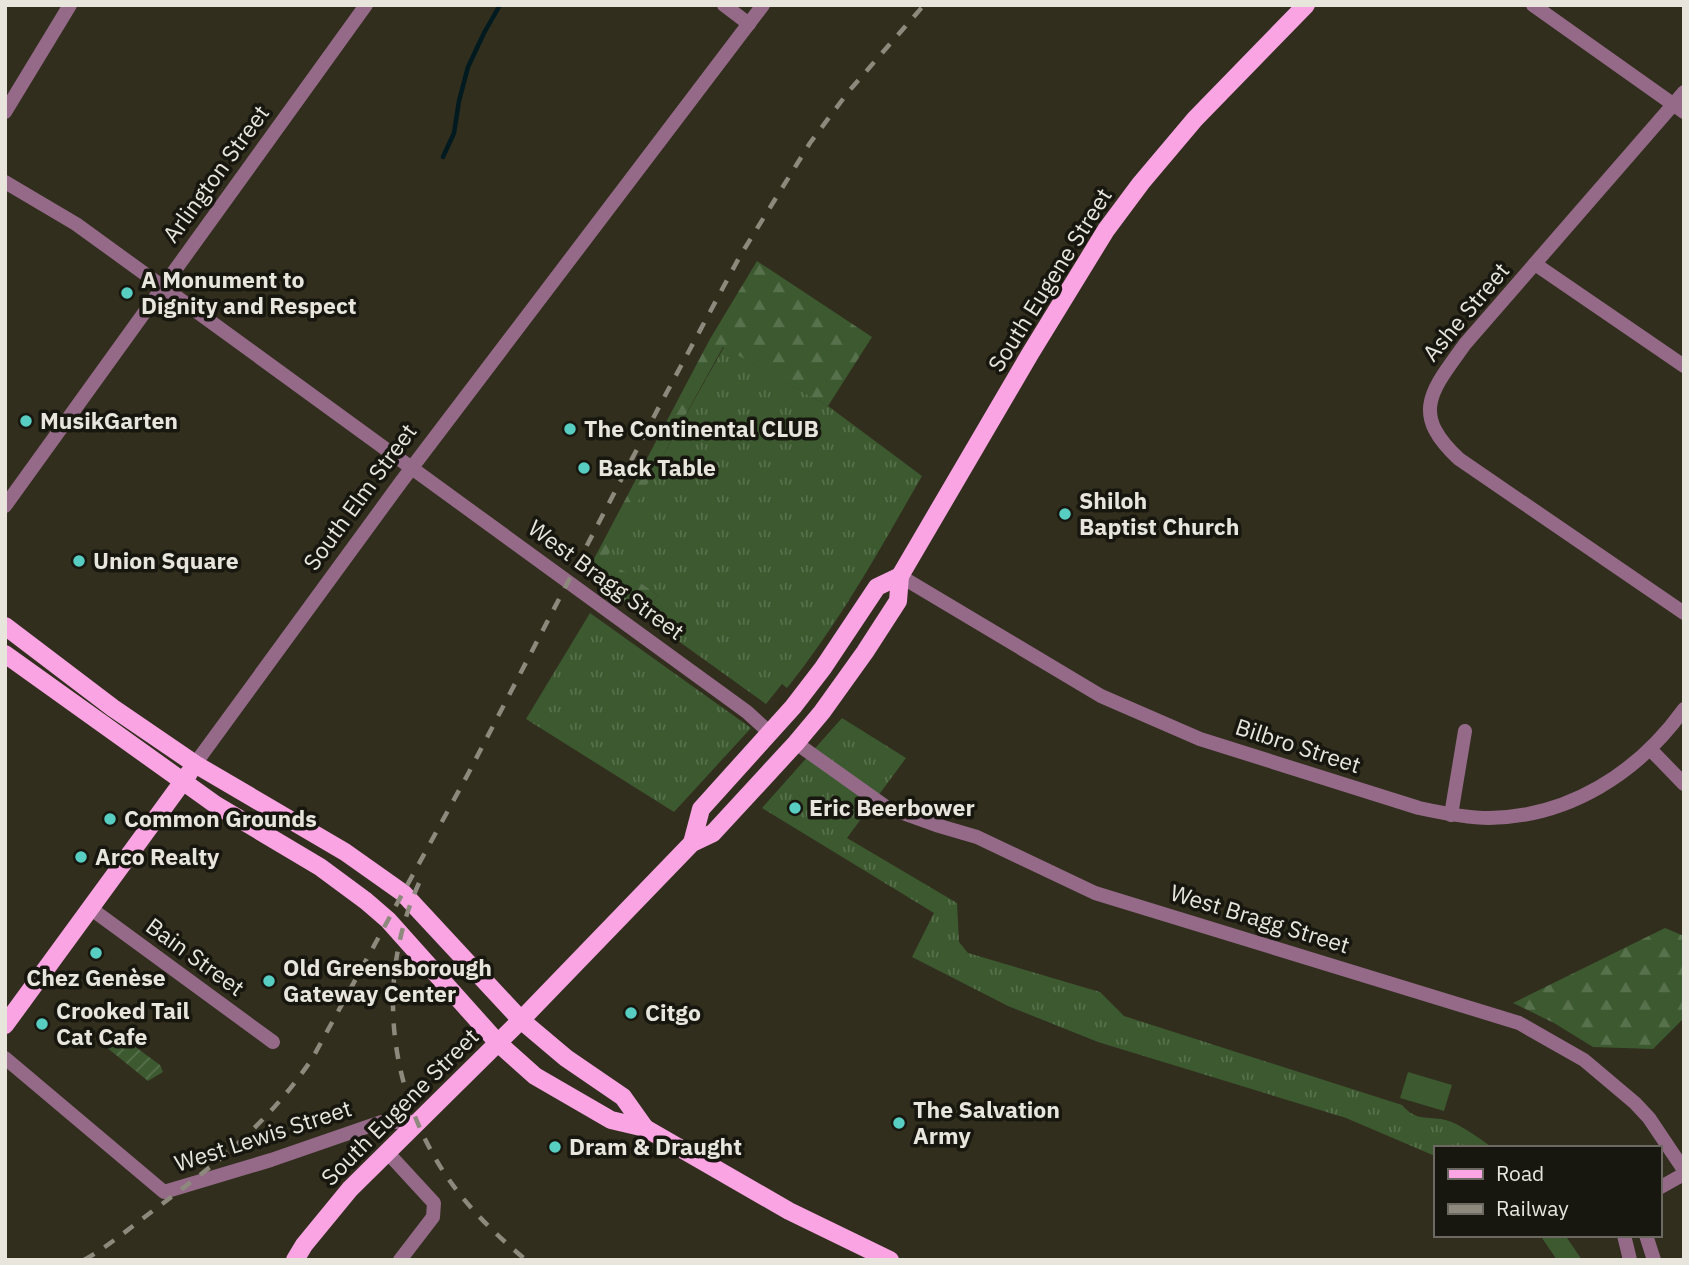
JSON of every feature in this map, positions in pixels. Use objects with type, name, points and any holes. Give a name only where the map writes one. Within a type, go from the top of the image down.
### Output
[{"type":"main road","name":"South Eugene Street","points":[[295,1260],[326,1216],[416,1122],[521,1020],[692,843],[713,833],[796,743],[842,684],[898,601],[900,576],[1106,230],[1195,119],[1306,5]]},
{"type":"main road","name":"South Eugene Street","points":[[692,843],[701,809],[770,733],[823,668],[877,587],[900,576]]},
{"type":"main road","points":[[5,626],[113,708],[195,764],[345,852],[403,893],[521,1020],[566,1058],[623,1097],[645,1129]]},
{"type":"main road","points":[[5,654],[182,782],[320,867],[366,901],[388,920],[498,1043],[535,1076],[611,1120],[645,1129],[789,1211],[890,1260]]},
{"type":"main road","name":"South Elm Street","points":[[5,1025],[195,764]]},
{"type":"street","points":[[5,112],[70,5]]},
{"type":"street","name":"Arlington Street","points":[[5,506],[366,5]]},
{"type":"street","points":[[724,5],[749,24]]},
{"type":"street","name":"South Elm Street","points":[[195,764],[412,467],[763,5]]},
{"type":"street","points":[[1533,5],[1678,108]]},
{"type":"street","name":"Ashe Street","points":[[1684,92],[1678,108],[1465,344],[1435,385],[1429,402],[1431,420],[1440,442],[1459,459],[1684,613]]},
{"type":"street","name":"West Bragg Street","points":[[5,182],[76,224],[747,712],[770,733]]},
{"type":"street","points":[[1535,264],[1684,366]]},
{"type":"street","name":"Bilbro Street","points":[[900,576],[1101,696],[1199,739],[1419,808],[1451,814],[1486,818],[1520,817],[1567,804],[1605,785],[1651,750],[1684,709]]},
{"type":"street","points":[[1451,814],[1465,731]]},
{"type":"street","name":"West Bragg Street","points":[[796,743],[886,807],[925,822],[977,836],[1095,892],[1519,1023],[1584,1060],[1635,1103],[1649,1118],[1684,1172]]},
{"type":"street","points":[[1651,750],[1684,784]]},
{"type":"street","name":"Bain Street","points":[[90,908],[273,1042]]},
{"type":"street","name":"West Lewis Street","points":[[5,1058],[164,1192],[271,1160],[381,1122],[416,1122]]},
{"type":"street","points":[[387,1152],[434,1203],[433,1217],[400,1260]]},
{"type":"street","points":[[1661,1187],[1684,1172]]},
{"type":"street","points":[[1624,1237],[1630,1260]]},
{"type":"street","points":[[1647,1237],[1654,1260]]},
{"type":"green space","points":[[757,261],[872,337],[828,406],[723,347],[606,559],[658,595],[642,615],[586,574],[710,339]]},
{"type":"green space","points":[[724,347],[828,406],[922,476],[859,585],[825,637],[787,688],[782,684],[766,704],[642,615],[658,595],[605,559]]},
{"type":"green space","points":[[590,613],[751,728],[674,812],[526,719]]},
{"type":"green space","points":[[842,718],[906,758],[847,838],[957,903],[959,942],[968,953],[1100,992],[1124,1016],[1402,1105],[1418,1116],[1449,1121],[1490,1146],[1434,1146],[1434,1156],[1346,1118],[1098,1042],[1008,1006],[912,957],[934,913],[762,808]]},
{"type":"green space","points":[[1665,928],[1684,936],[1684,1018],[1653,1049],[1593,1047],[1554,1023],[1513,1003]]},
{"type":"green space","points":[[111,1029],[160,1065],[163,1072],[148,1081],[100,1042]]},
{"type":"green space","points":[[1408,1072],[1452,1085],[1444,1111],[1400,1098]]},
{"type":"green space","points":[[1541,1237],[1566,1237],[1582,1260],[1557,1260]]},
{"type":"waterway","points":[[443,157],[454,133],[468,67],[500,5]]},
{"type":"railway","points":[[84,1260],[111,1243],[240,1142],[277,1104],[312,1059],[468,774],[740,256],[810,143],[849,91],[924,5]]},
{"type":"railway","points":[[419,883],[406,917],[394,986],[394,1021],[406,1090],[418,1123],[443,1171],[487,1225],[526,1260]]},
{"type":"place","name":"A Monument to Dignity and Respect","points":[[127,293]]},
{"type":"place","name":"MusikGarten","points":[[26,421]]},
{"type":"place","name":"The Continental CLUB","points":[[570,429]]},
{"type":"place","name":"Back Table","points":[[584,468]]},
{"type":"place","name":"Shiloh Baptist Church","points":[[1065,514]]},
{"type":"place","name":"Union Square","points":[[79,561]]},
{"type":"place","name":"Eric Beerbower","points":[[795,808]]},
{"type":"place","name":"Common Grounds","points":[[110,819]]},
{"type":"place","name":"Arco Realty","points":[[81,857]]},
{"type":"place","name":"Chez Genèse","points":[[96,953]]},
{"type":"place","name":"Old Greensborough Gateway Center","points":[[269,981]]},
{"type":"place","name":"Citgo","points":[[631,1013]]},
{"type":"place","name":"Crooked Tail Cat Cafe","points":[[42,1024]]},
{"type":"place","name":"The Salvation Army","points":[[899,1123]]},
{"type":"place","name":"Dram & Draught","points":[[555,1147]]}]
